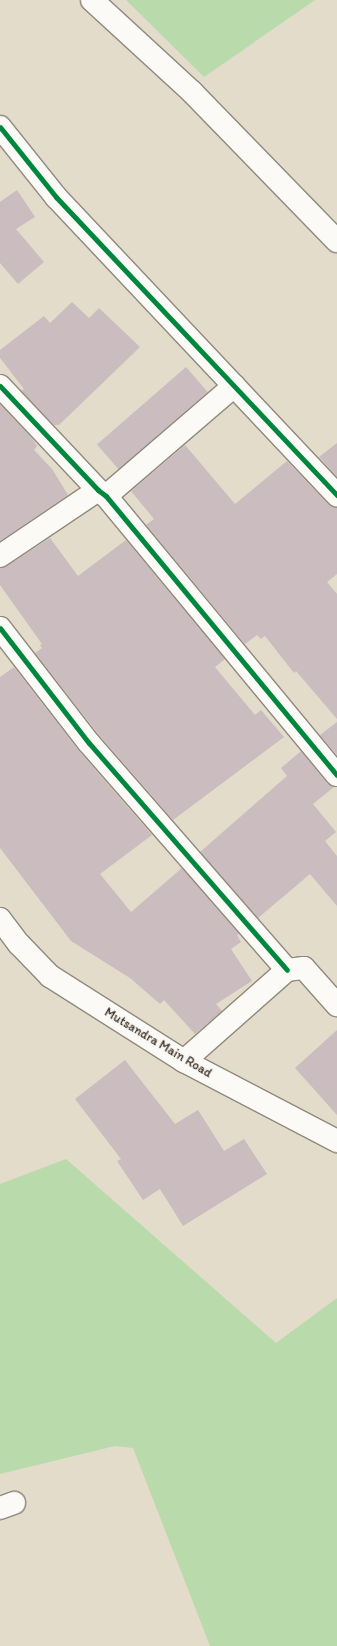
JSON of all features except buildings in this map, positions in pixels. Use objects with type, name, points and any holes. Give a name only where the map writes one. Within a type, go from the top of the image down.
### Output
[{"type":"street","points":[[92,0],[192,92],[337,241]]},
{"type":"street","points":[[0,127],[56,197],[337,495]]},
{"type":"street","points":[[0,386],[102,493],[337,775]]},
{"type":"street","points":[[0,556],[102,493],[234,386]]},
{"type":"street","points":[[0,628],[89,743],[287,970]]},
{"type":"street","name":"Mutsandra Main Road","points":[[0,919],[19,944],[50,976],[184,1061],[337,1141]]},
{"type":"street","points":[[184,1061],[287,970],[304,968],[337,1005]]},
{"type":"green space","points":[[126,0],[315,0],[204,77]]},
{"type":"green space","points":[[66,1159],[276,1343],[337,1298],[337,1646],[210,1646],[133,1448],[115,1446],[0,1474],[0,1184]]},
{"type":"cycle path","points":[[0,127],[56,197],[337,495]]},
{"type":"cycle path","points":[[0,386],[98,490],[106,496],[337,775]]},
{"type":"cycle path","points":[[0,628],[89,743],[287,970]]}]
